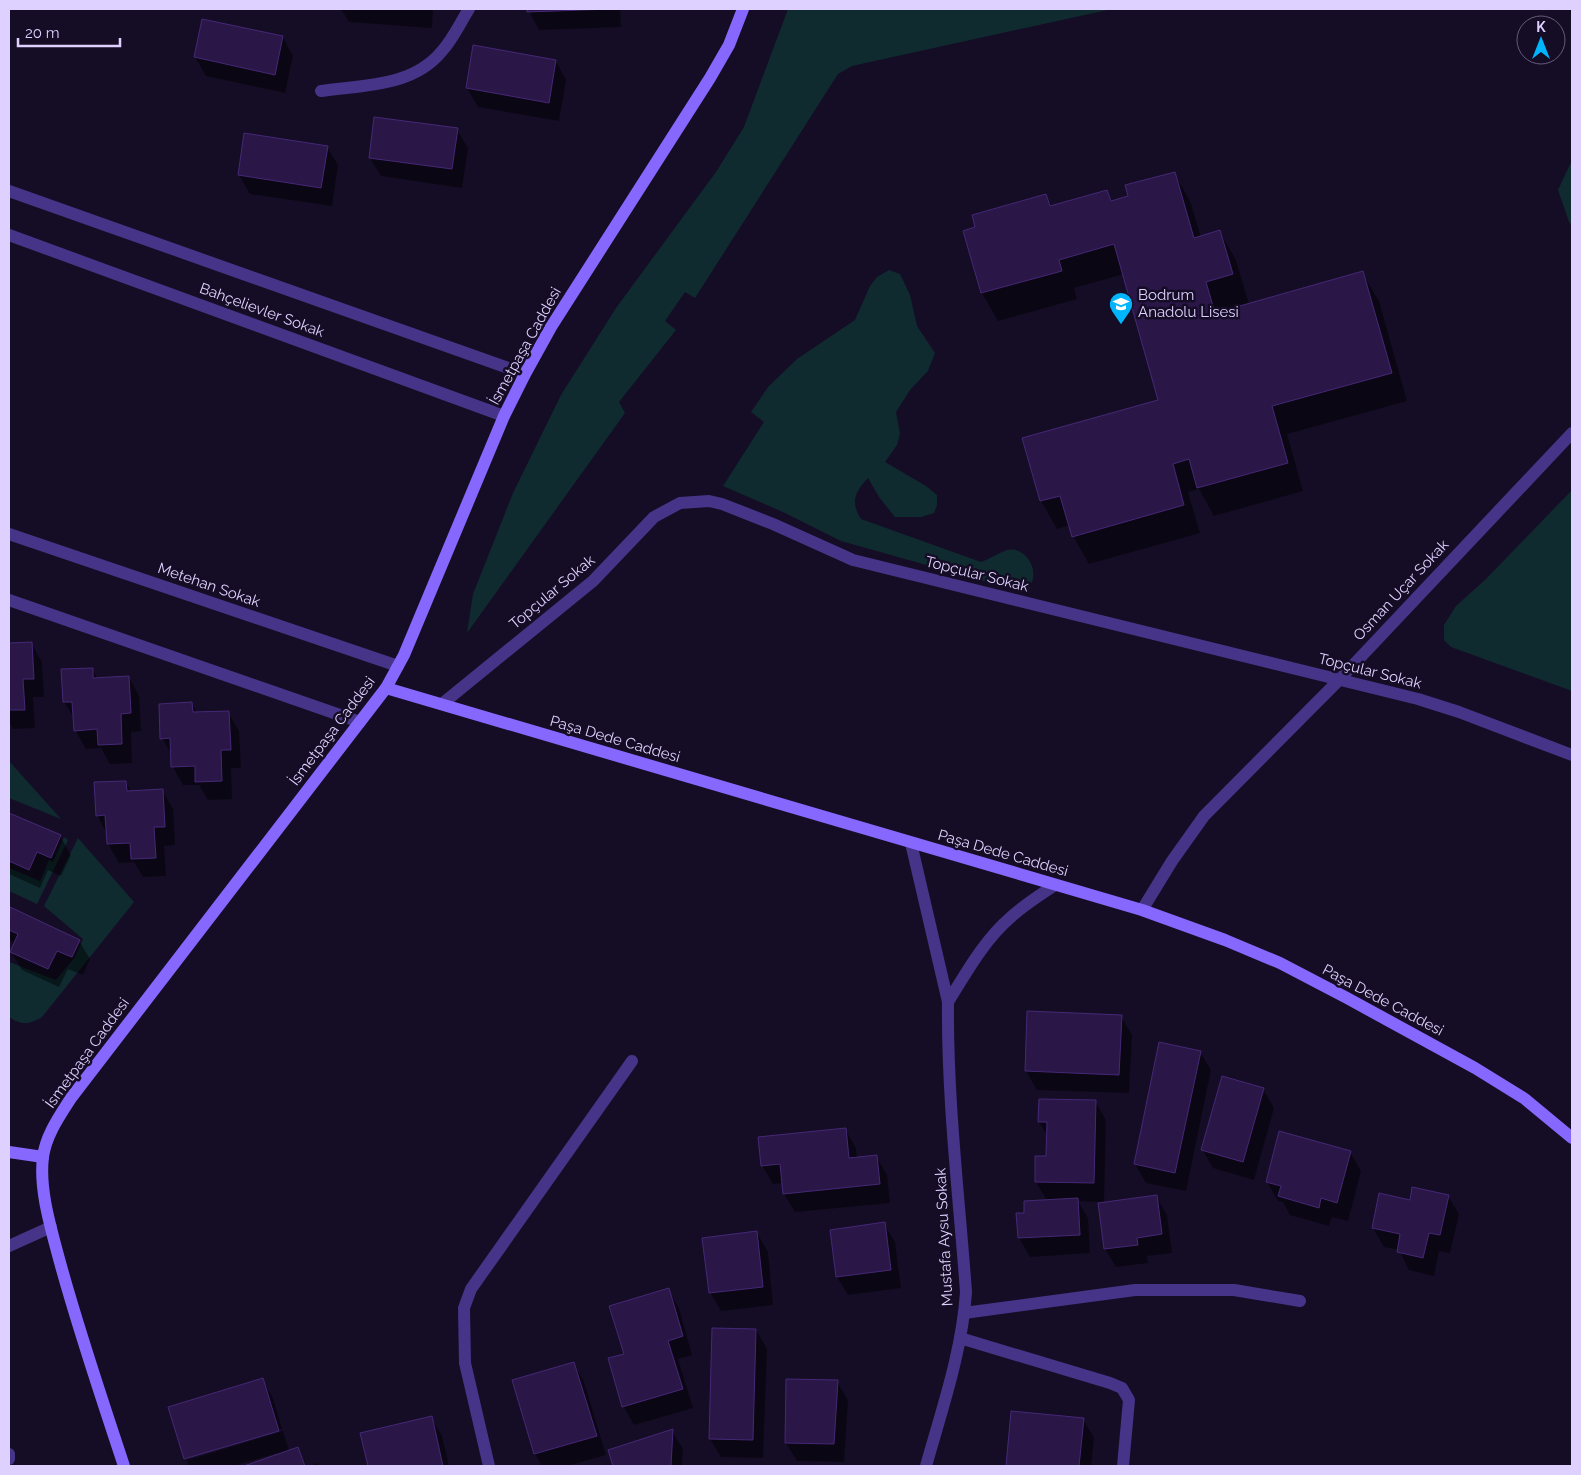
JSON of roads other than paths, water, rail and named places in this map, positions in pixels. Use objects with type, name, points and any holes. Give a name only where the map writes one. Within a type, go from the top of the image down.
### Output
[{"type":"street","points":[[321,91],[377,84],[413,74],[430,64],[443,50],[469,9]]},
{"type":"street","name":"İsmetpaşa Caddesi","points":[[124,1466],[80,1333],[51,1228],[44,1189],[43,1157],[52,1128],[71,1098],[386,688],[398,666],[504,416],[525,374],[551,328],[710,78],[729,46],[743,9]]},
{"type":"street","points":[[9,191],[525,374]]},
{"type":"street","name":"Bahçelievler Sokak","points":[[9,235],[504,416]]},
{"type":"street","name":"Osman Uçar Sokak","points":[[1142,910],[1172,861],[1204,816],[1340,679],[1572,433]]},
{"type":"street","name":"Topçular Sokak","points":[[442,704],[593,581],[654,517],[674,505],[693,501],[722,504],[773,524],[853,560],[1142,633],[1340,679],[1459,712],[1572,755]]},
{"type":"street","name":"Metehan Sokak","points":[[9,534],[398,666]]},
{"type":"street","points":[[9,600],[360,722]]},
{"type":"street","name":"Paşa Dede Caddesi","points":[[386,688],[1142,910],[1224,940],[1280,963],[1475,1068],[1525,1099],[1572,1138]]},
{"type":"street","name":"Mustafa Aysu Sokak","points":[[911,843],[948,1002],[948,1087],[965,1283],[964,1313],[952,1377],[926,1466]]},
{"type":"street","points":[[948,1002],[977,956],[995,933],[1010,917],[1055,885]]},
{"type":"street","points":[[489,1466],[465,1363],[464,1308],[471,1290],[632,1061]]},
{"type":"street","points":[[9,1152],[43,1157]]},
{"type":"street","points":[[9,1246],[51,1228]]},
{"type":"street","points":[[964,1313],[1135,1290],[1234,1290],[1300,1301]]},
{"type":"street","points":[[960,1338],[1122,1388],[1129,1400],[1123,1466]]},
{"type":"street","points":[[9,1454],[9,1459]]},
{"type":"place","name":"Bodrum Anadolu Lisesi","points":[[1121,325]]}]
